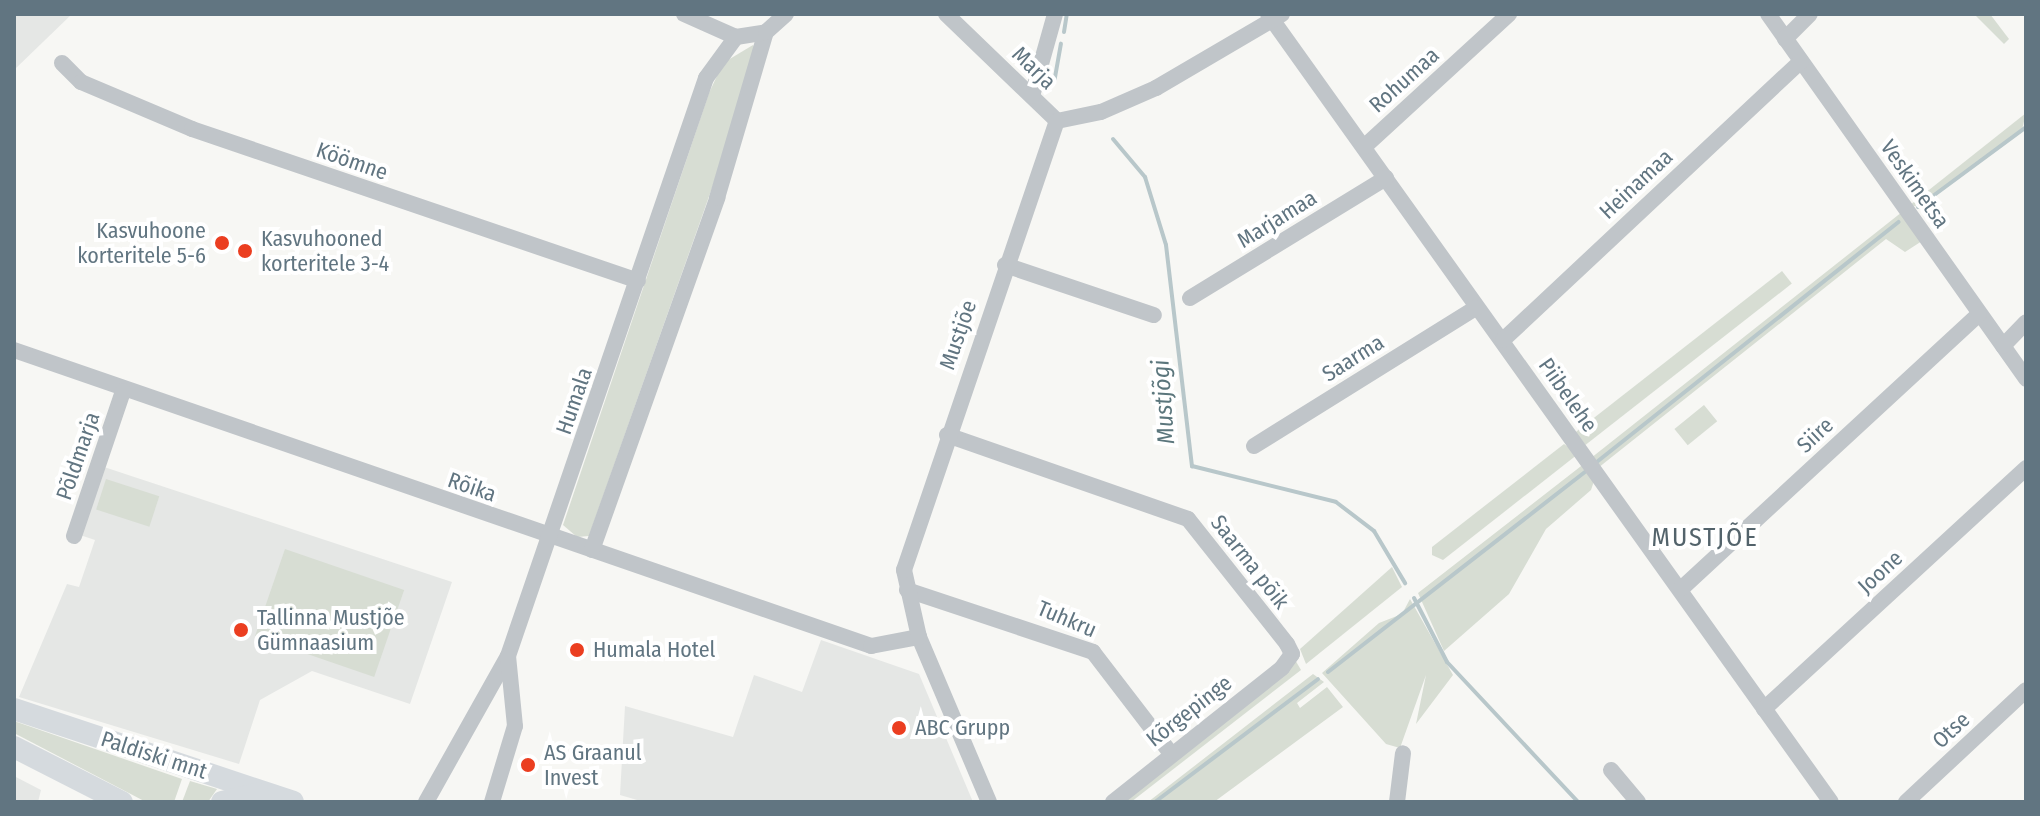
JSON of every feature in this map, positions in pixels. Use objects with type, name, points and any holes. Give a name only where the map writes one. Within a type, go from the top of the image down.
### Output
[{"type":"main road","name":"Paldiski mnt","points":[[14,709],[293,802]]},
{"type":"main road","points":[[14,747],[122,802]]},
{"type":"main road","points":[[222,802],[268,794]]},
{"type":"street","points":[[684,14],[736,37],[766,32]]},
{"type":"street","points":[[592,550],[722,183],[766,32],[786,14]]},
{"type":"street","name":"Marja","points":[[946,14],[1057,121]]},
{"type":"street","points":[[1032,96],[1055,14]]},
{"type":"street","name":"Rohumaa","points":[[1364,147],[1509,14]]},
{"type":"street","name":"Veskimetsa","points":[[1768,14],[2026,379]]},
{"type":"street","points":[[1785,39],[1810,14]]},
{"type":"street","points":[[1057,121],[1142,94],[1274,17]]},
{"type":"street","name":"Piibelehe","points":[[1274,17],[1476,308],[1503,340],[1831,802]]},
{"type":"street","name":"Humala","points":[[426,802],[508,656],[706,78],[736,37]]},
{"type":"street","name":"Heinamaa","points":[[1503,340],[1801,61]]},
{"type":"street","name":"Köömne","points":[[62,63],[81,82],[192,129],[638,281]]},
{"type":"street","name":"Mustjõe","points":[[989,802],[919,637],[904,570],[947,435],[1057,121]]},
{"type":"street","name":"Marjamaa","points":[[1190,298],[1386,178]]},
{"type":"street","points":[[1005,265],[1154,315]]},
{"type":"street","name":"Saarma","points":[[1254,446],[1476,308]]},
{"type":"street","name":"Siire","points":[[1681,589],[1979,314]]},
{"type":"street","points":[[2003,346],[2026,322]]},
{"type":"street","name":"Rõika","points":[[14,350],[123,391],[871,646],[919,637]]},
{"type":"street","name":"Põldmarja","points":[[74,536],[123,391]]},
{"type":"street","name":"Saarma põik","points":[[947,435],[1188,519],[1292,654]]},
{"type":"street","name":"Joone","points":[[1764,709],[2026,468]]},
{"type":"street","name":"Tuhkru","points":[[907,590],[1093,652],[1169,751]]},
{"type":"street","name":"Kõrgepinge","points":[[1113,802],[1169,751],[1292,654]]},
{"type":"street","points":[[492,802],[515,726],[508,656]]},
{"type":"street","name":"Otse","points":[[1906,802],[2026,690]]},
{"type":"street","points":[[1397,802],[1403,753]]},
{"type":"street","points":[[1611,770],[1638,802]]},
{"type":"shaded area","points":[[14,14],[72,14],[14,70]]},
{"type":"shaded area","points":[[1974,14],[1990,14],[2009,39],[2004,44]]},
{"type":"shaded area","points":[[753,45],[759,55],[589,536],[577,537],[563,525],[709,93],[723,63]]},
{"type":"shaded area","points":[[2026,113],[2022,130],[1918,207],[1910,205]]},
{"type":"shaded area","points":[[1902,212],[1922,241],[1905,252],[1886,239],[1598,468],[1591,458]]},
{"type":"shaded area","points":[[1782,271],[1792,284],[1585,445],[1576,432]]},
{"type":"shaded area","points":[[1704,405],[1717,421],[1688,445],[1674,429]]},
{"type":"shaded area","points":[[1564,444],[1578,454],[1443,560],[1432,555],[1432,547]]},
{"type":"shaded area","points":[[1585,463],[1595,478],[1591,490],[1546,529],[1509,594],[1444,651],[1418,593]]},
{"type":"shaded area","name":"Tallinna Mustjõe Gümnaasium","points":[[101,466],[452,582],[410,704],[312,671],[260,700],[239,764],[19,697],[67,584],[79,587],[95,540],[80,535]]},
{"type":"shaded area","points":[[106,479],[159,496],[149,527],[96,509]]},
{"type":"shaded area","points":[[285,549],[404,590],[374,677],[255,636]]},
{"type":"shaded area","points":[[1392,567],[1402,587],[1306,664],[1300,649]]},
{"type":"shaded area","points":[[1410,599],[1453,675],[1416,724],[1426,675],[1400,748],[1386,744],[1322,673],[1379,623],[1402,614]]},
{"type":"shaded area","points":[[821,640],[919,674],[973,802],[644,802],[620,795],[625,706],[733,737],[754,675],[802,692]]},
{"type":"shaded area","points":[[1294,658],[1301,670],[1131,802],[1119,802]]},
{"type":"shaded area","points":[[1313,674],[1324,682],[1297,703],[1300,708],[1327,687],[1343,707],[1214,802],[1148,802]]},
{"type":"shaded area","points":[[14,721],[182,779],[174,802],[146,802],[14,733]]},
{"type":"shaded area","points":[[14,776],[41,790],[38,802],[14,802]]},
{"type":"shaded area","points":[[190,781],[217,789],[208,802],[182,802]]},
{"type":"waterway","points":[[1064,32],[1067,14]]},
{"type":"waterway","points":[[1054,83],[1061,44]]},
{"type":"waterway","points":[[1918,207],[2026,127]]},
{"type":"waterway","name":"Mustjõgi","points":[[1113,139],[1145,177],[1166,245],[1192,466],[1336,502],[1374,531],[1405,583]]},
{"type":"waterway","points":[[1598,461],[1899,222]]},
{"type":"waterway","points":[[1328,672],[1585,472]]},
{"type":"waterway","name":"Mustjõgi","points":[[1414,598],[1447,662],[1578,802]]},
{"type":"waterway","points":[[1155,802],[1318,679]]},
{"type":"place","name":"Kasvuhoone korteritele 5-6","points":[[222,243]]},
{"type":"place","name":"Kasvuhooned korteritele 3-4","points":[[245,251]]},
{"type":"place","name":"Tallinna Mustjõe Gümnaasium","points":[[241,630]]},
{"type":"place","name":"Humala Hotel","points":[[577,650]]},
{"type":"place","name":"ABC Grupp","points":[[899,728]]},
{"type":"place","name":"AS Graanul Invest","points":[[528,765]]},
{"type":"district","name":"MUSTJÕE","points":[[1705,538]]}]
